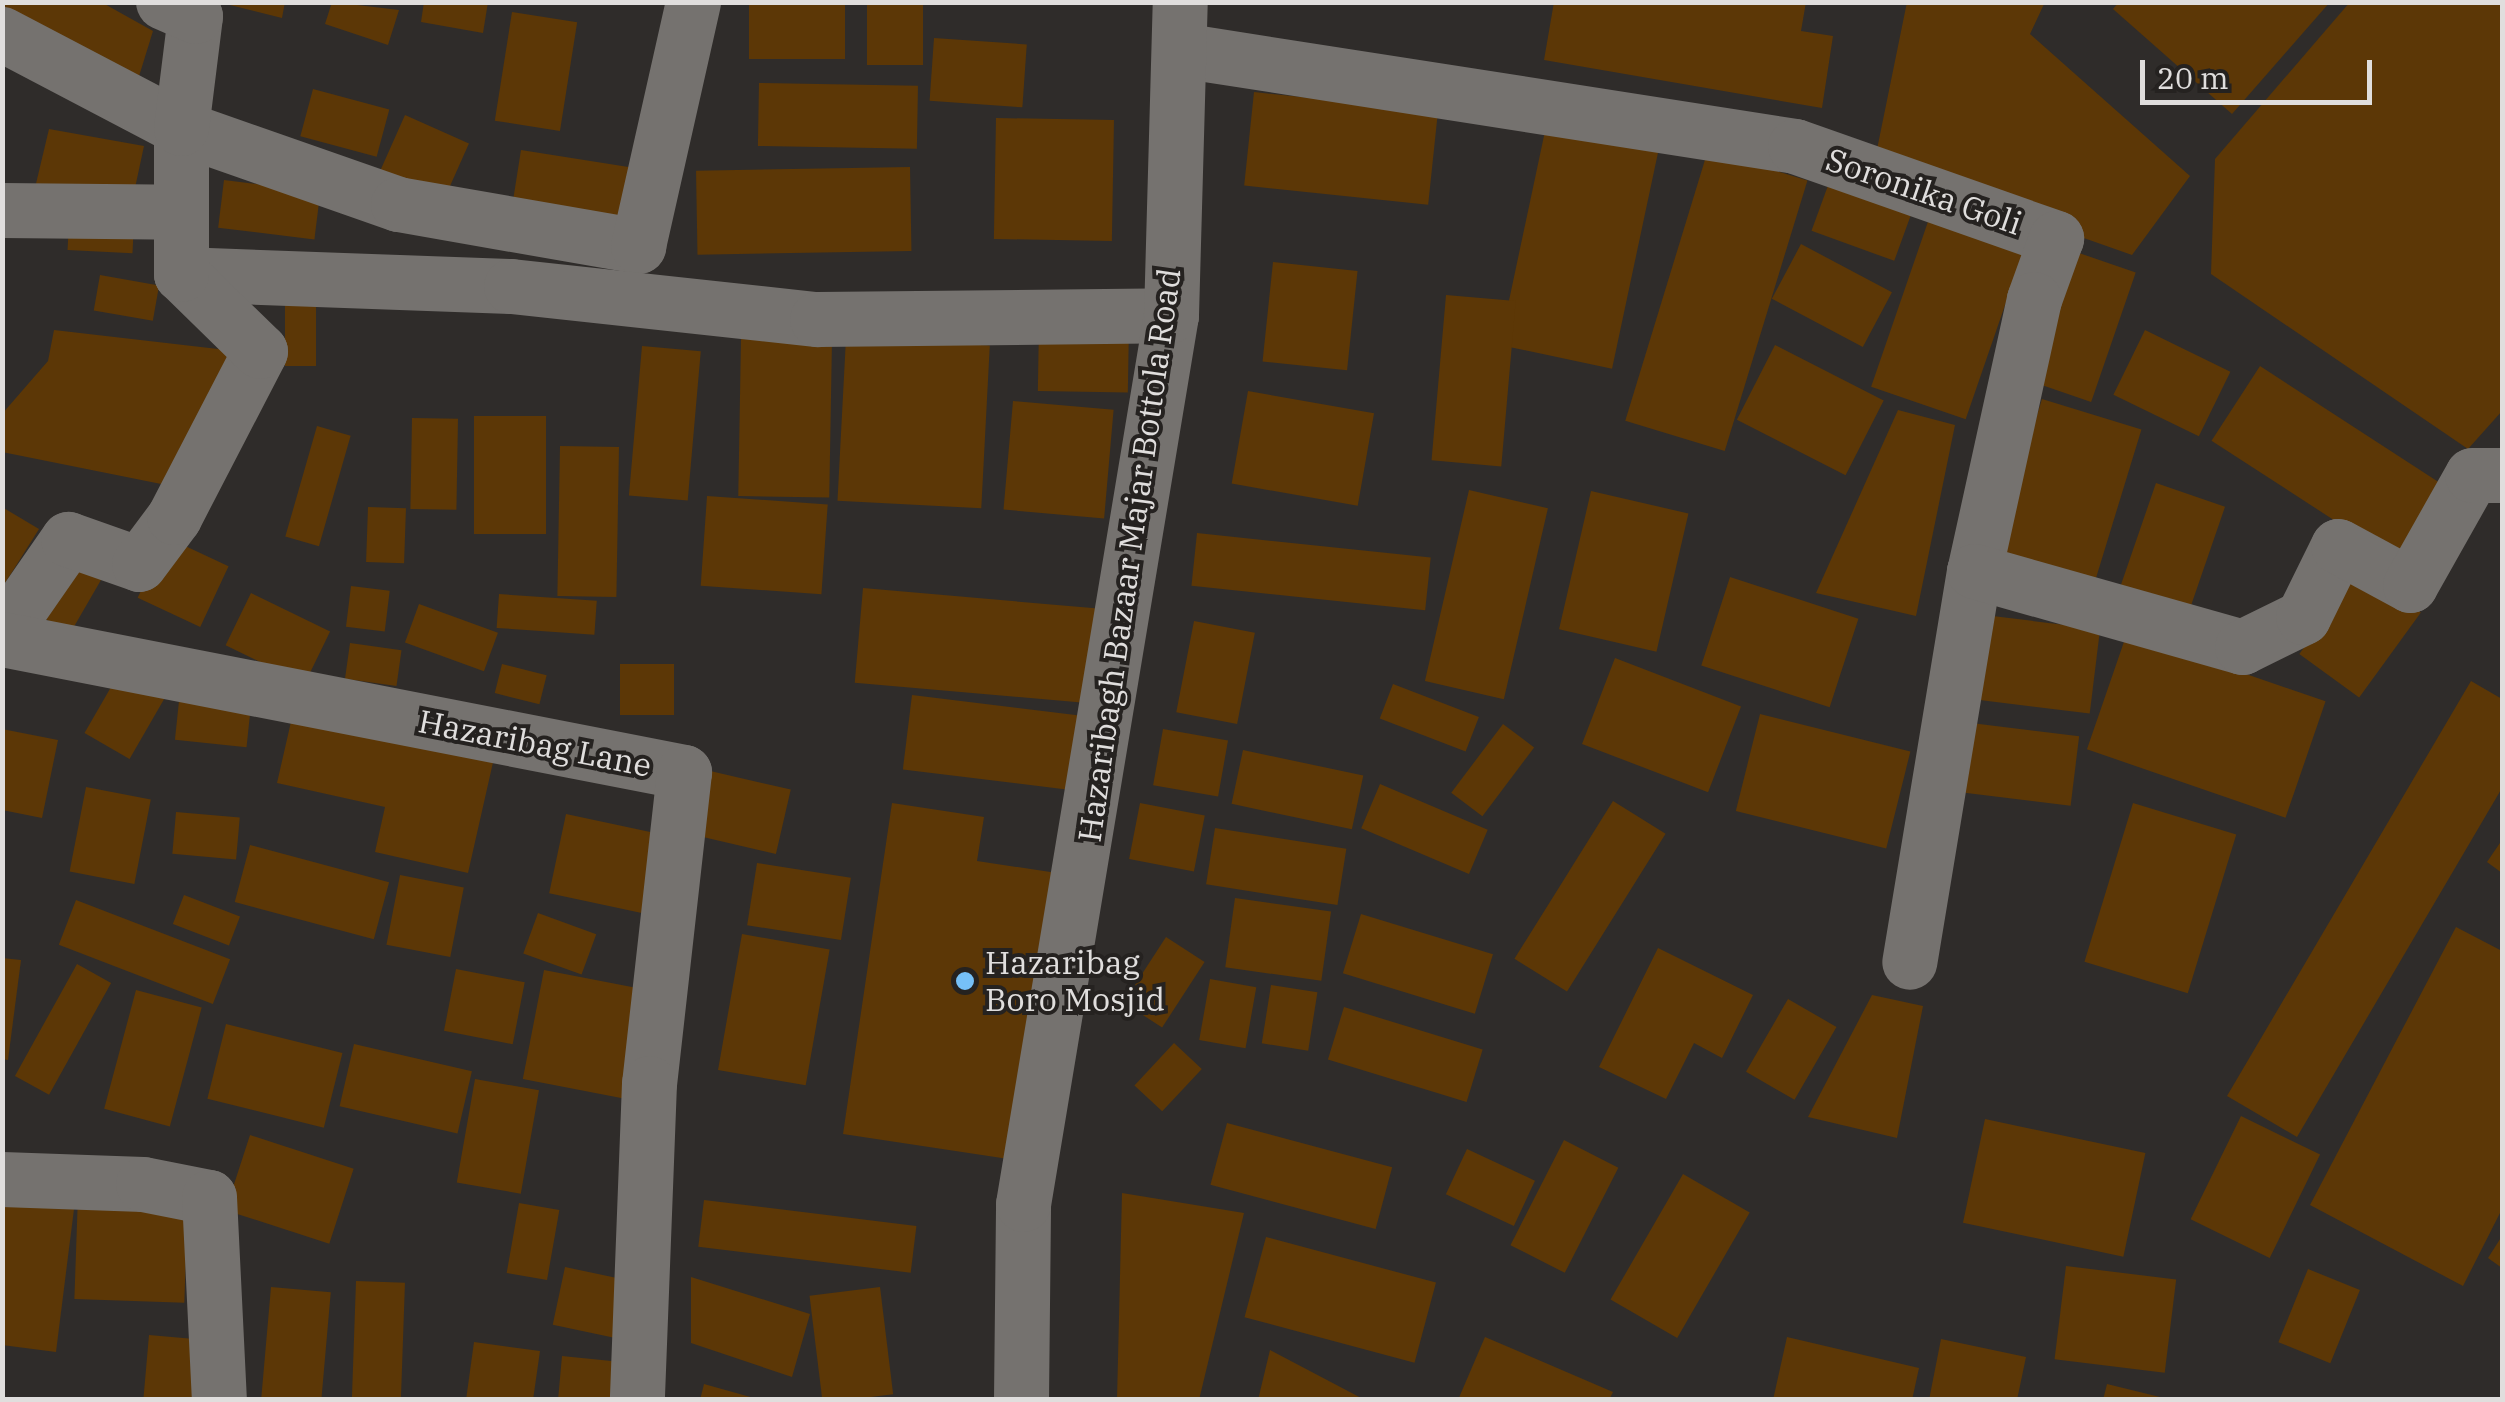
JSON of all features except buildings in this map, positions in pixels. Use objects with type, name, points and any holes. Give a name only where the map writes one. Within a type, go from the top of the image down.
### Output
[{"type":"street","points":[[164,2],[195,16],[180,128],[181,274],[511,286],[817,319],[1171,316]]},
{"type":"street","points":[[2,34],[180,128],[398,204],[638,246],[693,2]]},
{"type":"street","name":"Hazaribagh Bazaar Majar Bottola Road","points":[[1021,1400],[1023,1204],[1171,316],[1180,26]]},
{"type":"street","name":"Soronika Goli","points":[[1180,26],[1795,146],[2056,238],[2034,299],[1974,571],[1908,962]]},
{"type":"street","points":[[2,210],[180,212]]},
{"type":"street","name":"Hazaribag Lane","points":[[181,274],[260,351],[174,518],[139,564],[68,539],[2,636],[684,772],[649,1083],[636,1400]]},
{"type":"street","points":[[1974,571],[2242,647],[2303,617],[2338,546],[2410,585],[2472,475],[2502,475]]},
{"type":"street","points":[[2,1179],[142,1184],[209,1198],[219,1400]]},
{"type":"place","name":"Hazaribag Boro Mosjid","points":[[965,981]]}]
